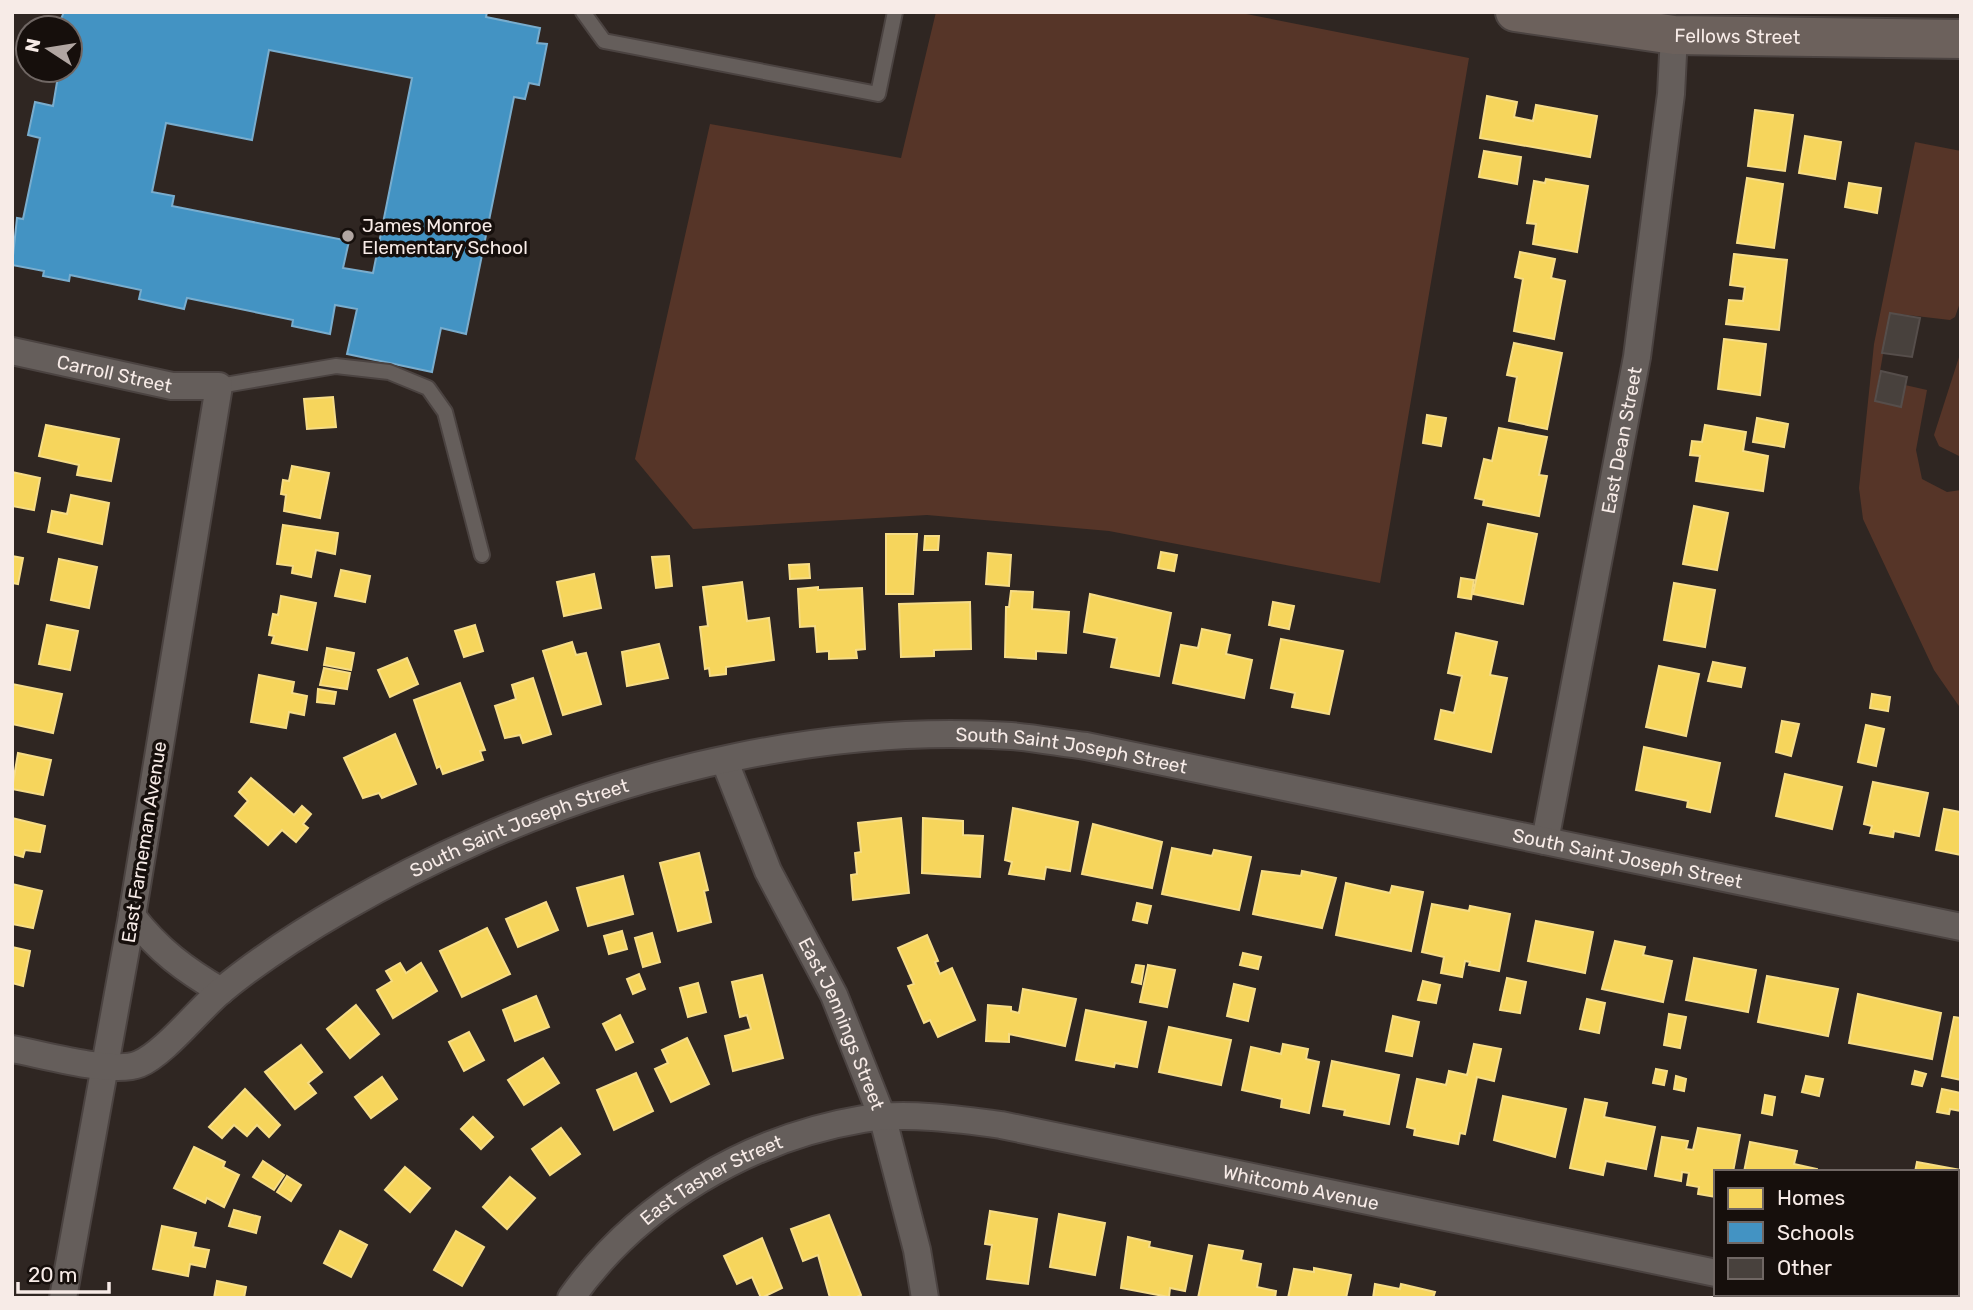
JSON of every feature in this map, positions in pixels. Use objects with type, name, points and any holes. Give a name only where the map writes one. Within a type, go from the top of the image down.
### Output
[{"type":"street","name":"Fellows Street","points":[[1515,12],[1675,35],[1756,24],[1961,39]]},
{"type":"street","name":"East Dean Street","points":[[1545,841],[1637,357],[1671,94],[1675,35]]},
{"type":"street","name":"Carroll Street","points":[[12,351],[172,386],[219,386]]},
{"type":"street","name":"East Farneman Avenue","points":[[63,1298],[132,916],[219,386]]},
{"type":"street","name":"South Saint Joseph Street","points":[[12,1049],[105,1067],[138,1065],[173,1037],[221,991],[326,921],[475,841],[533,817],[646,780],[809,743],[857,738],[934,734],[1012,736],[1086,746],[1961,927]]},
{"type":"street","name":"East Jennings Street","points":[[725,762],[768,871],[834,995],[883,1119],[914,1238],[925,1298]]},
{"type":"street","points":[[132,916],[155,945],[181,968],[221,991]]},
{"type":"street","name":"East Tasher Street","points":[[571,1298],[602,1259],[634,1227],[718,1169],[800,1136],[864,1119],[883,1119]]},
{"type":"street","name":"Whitcomb Avenue","points":[[883,1119],[956,1119],[1001,1125],[1714,1273]]},
{"type":"lane","points":[[583,12],[604,41],[878,94],[895,12]]},
{"type":"lane","points":[[219,386],[335,366],[389,372],[428,388],[445,412],[482,555]]},
{"type":"shaded area","points":[[936,12],[1236,12],[1469,58],[1380,583],[1109,531],[927,515],[693,529],[635,459],[710,124],[901,158]]},
{"type":"shaded area","points":[[1915,142],[1961,151],[1961,300],[1955,317],[1950,320],[1890,313],[1875,401],[1900,407],[1905,385],[1927,390],[1916,450],[1922,479],[1947,492],[1961,490],[1961,709],[1934,670],[1863,519],[1859,488],[1874,344]]},
{"type":"shaded area","points":[[1961,351],[1961,457],[1939,446],[1934,435]]},
{"type":"building: Homes","points":[[1487,96],[1517,102],[1514,117],[1533,121],[1536,105],[1597,116],[1590,157],[1480,138]]},
{"type":"building: Homes","points":[[1755,110],[1793,115],[1785,171],[1748,166]]},
{"type":"building: Homes","points":[[1805,136],[1841,142],[1835,179],[1799,173]]},
{"type":"building: Homes","points":[[1484,151],[1521,157],[1517,184],[1479,177]]},
{"type":"building: Homes","points":[[1747,178],[1783,184],[1774,248],[1737,243]]},
{"type":"building: Homes","points":[[1546,179],[1588,186],[1577,252],[1533,244],[1536,224],[1527,223],[1534,181],[1545,183]]},
{"type":"building: Homes","points":[[1849,183],[1881,188],[1877,213],[1845,207]]},
{"type":"building: Homes","points":[[1520,252],[1555,259],[1551,278],[1565,281],[1554,339],[1514,331],[1523,279],[1515,277]]},
{"type":"building: Homes","points":[[1734,254],[1787,260],[1779,330],[1726,324],[1729,300],[1743,301],[1745,287],[1730,285]]},
{"type":"building: Homes","points":[[1724,339],[1766,344],[1760,395],[1718,389]]},
{"type":"building: Homes","points":[[1514,343],[1562,353],[1547,429],[1509,421],[1517,377],[1507,375]]},
{"type":"building: Homes","points":[[333,397],[336,427],[307,429],[304,399]]},
{"type":"building: Homes","points":[[1427,415],[1446,418],[1441,446],[1423,443]]},
{"type":"building: Homes","points":[[1757,418],[1788,424],[1784,447],[1753,442]]},
{"type":"building: Homes","points":[[46,425],[119,439],[111,481],[77,475],[79,465],[39,456]]},
{"type":"building: Homes","points":[[1705,425],[1746,432],[1743,451],[1768,456],[1763,491],[1696,481],[1700,456],[1690,455],[1692,441],[1702,442]]},
{"type":"building: Homes","points":[[1499,428],[1547,437],[1539,475],[1547,476],[1539,516],[1483,505],[1484,500],[1475,498],[1484,459],[1492,461]]},
{"type":"building: Homes","points":[[292,466],[329,473],[320,518],[284,511],[286,495],[281,494],[283,480],[289,481]]},
{"type":"building: Homes","points":[[12,472],[40,478],[34,510],[12,506]]},
{"type":"building: Homes","points":[[71,495],[109,503],[102,544],[48,532],[52,511],[67,514]]},
{"type":"building: Homes","points":[[1694,506],[1728,513],[1717,570],[1683,564]]},
{"type":"building: Homes","points":[[1488,524],[1537,534],[1523,604],[1473,594]]},
{"type":"building: Homes","points":[[283,525],[338,533],[335,554],[316,550],[311,577],[292,573],[293,566],[277,564]]},
{"type":"building: Homes","points":[[886,534],[917,534],[913,594],[886,594]]},
{"type":"building: Homes","points":[[925,536],[939,536],[938,550],[924,550]]},
{"type":"building: Homes","points":[[1161,552],[1177,555],[1174,571],[1158,568]]},
{"type":"building: Homes","points":[[988,553],[1011,555],[1009,586],[986,584]]},
{"type":"building: Homes","points":[[12,556],[23,558],[18,584],[12,583]]},
{"type":"building: Homes","points":[[669,556],[672,586],[656,588],[652,557]]},
{"type":"building: Homes","points":[[59,559],[97,567],[89,608],[51,600]]},
{"type":"building: Homes","points":[[809,564],[810,578],[790,579],[789,565]]},
{"type":"building: Homes","points":[[341,570],[370,576],[365,602],[335,596]]},
{"type":"building: Homes","points":[[594,574],[601,608],[564,616],[557,582]]},
{"type":"building: Homes","points":[[1461,578],[1474,580],[1471,599],[1458,597]]},
{"type":"building: Homes","points":[[742,582],[747,621],[769,618],[774,660],[726,667],[726,674],[710,676],[709,668],[705,669],[700,627],[708,626],[703,587]]},
{"type":"building: Homes","points":[[1674,583],[1715,590],[1705,647],[1664,640]]},
{"type":"building: Homes","points":[[818,587],[818,590],[862,588],[865,649],[856,650],[857,658],[829,659],[829,651],[817,652],[815,626],[800,627],[798,589]]},
{"type":"building: Homes","points":[[1011,591],[1033,592],[1032,609],[1069,612],[1066,653],[1036,651],[1036,659],[1005,657],[1006,607],[1009,607]]},
{"type":"building: Homes","points":[[1090,594],[1171,613],[1159,676],[1111,667],[1117,638],[1084,632]]},
{"type":"building: Homes","points":[[281,596],[316,603],[307,650],[272,643],[274,636],[269,635],[273,614],[278,615]]},
{"type":"building: Homes","points":[[970,602],[971,649],[934,650],[934,656],[901,657],[899,604]]},
{"type":"building: Homes","points":[[1273,602],[1294,606],[1289,629],[1269,625]]},
{"type":"building: Homes","points":[[47,625],[78,631],[70,670],[39,664]]},
{"type":"building: Homes","points":[[475,625],[483,651],[464,657],[455,631]]},
{"type":"building: Homes","points":[[1202,629],[1230,635],[1226,654],[1252,660],[1244,698],[1173,683],[1181,645],[1198,648]]},
{"type":"building: Homes","points":[[1456,633],[1497,642],[1490,675],[1507,678],[1491,752],[1435,739],[1441,710],[1454,713],[1462,676],[1448,673]]},
{"type":"building: Homes","points":[[1281,639],[1343,651],[1329,714],[1292,707],[1295,693],[1271,688]]},
{"type":"building: Homes","points":[[572,642],[576,655],[586,653],[601,704],[563,715],[543,651]]},
{"type":"building: Homes","points":[[659,644],[668,678],[627,686],[622,652]]},
{"type":"building: Homes","points":[[327,648],[354,653],[351,670],[324,665]]},
{"type":"building: Homes","points":[[407,658],[418,684],[390,697],[378,670]]},
{"type":"building: Homes","points":[[1713,662],[1745,668],[1741,687],[1708,681]]},
{"type":"building: Homes","points":[[1659,666],[1699,674],[1686,736],[1646,727]]},
{"type":"building: Homes","points":[[324,668],[350,673],[347,689],[320,685]]},
{"type":"building: Homes","points":[[259,675],[294,682],[292,693],[307,696],[304,715],[289,712],[286,728],[251,722]]},
{"type":"building: Homes","points":[[533,678],[551,734],[523,743],[520,735],[505,738],[495,706],[516,699],[512,685]]},
{"type":"building: Homes","points":[[460,683],[485,750],[480,751],[483,760],[443,774],[440,766],[437,768],[414,700]]},
{"type":"building: Homes","points":[[12,684],[62,694],[53,733],[12,724]]},
{"type":"building: Homes","points":[[318,689],[336,692],[334,704],[317,702]]},
{"type":"building: Homes","points":[[1872,694],[1890,697],[1888,711],[1870,708]]},
{"type":"building: Homes","points":[[1782,721],[1799,724],[1791,756],[1776,752]]},
{"type":"building: Homes","points":[[1866,725],[1884,729],[1876,766],[1858,762]]},
{"type":"building: Homes","points":[[395,734],[416,784],[382,798],[379,793],[363,798],[344,758]]},
{"type":"building: Homes","points":[[1644,747],[1720,763],[1710,812],[1687,807],[1688,801],[1636,790]]},
{"type":"building: Homes","points":[[18,753],[51,760],[43,795],[12,789]]},
{"type":"building: Homes","points":[[1785,774],[1842,787],[1832,829],[1776,816]]},
{"type":"building: Homes","points":[[251,778],[294,815],[302,806],[311,814],[303,824],[308,828],[296,842],[282,830],[268,845],[235,816],[248,801],[239,792]]},
{"type":"building: Homes","points":[[1873,782],[1928,793],[1919,836],[1894,831],[1893,837],[1870,833],[1872,826],[1864,824]]},
{"type":"building: Homes","points":[[1013,808],[1078,822],[1070,871],[1046,867],[1044,879],[1009,874],[1012,862],[1005,860]]},
{"type":"building: Homes","points":[[1961,808],[1961,855],[1936,850],[1944,809],[1960,812]]},
{"type":"building: Homes","points":[[12,818],[45,826],[40,852],[25,850],[23,857],[12,854]]},
{"type":"building: Homes","points":[[901,818],[909,893],[853,900],[851,875],[857,874],[855,853],[861,852],[858,823]]},
{"type":"building: Homes","points":[[923,818],[963,821],[963,835],[983,836],[980,877],[922,873]]},
{"type":"building: Homes","points":[[1093,824],[1162,842],[1152,888],[1082,874]]},
{"type":"building: Homes","points":[[1172,848],[1212,856],[1214,850],[1251,857],[1239,910],[1162,894]]},
{"type":"building: Homes","points":[[699,853],[708,890],[704,891],[711,922],[678,931],[660,863]]},
{"type":"building: Homes","points":[[1262,871],[1301,876],[1302,871],[1336,878],[1322,928],[1253,914]]},
{"type":"building: Homes","points":[[623,876],[633,914],[588,926],[577,888]]},
{"type":"building: Homes","points":[[1346,883],[1390,893],[1392,886],[1423,892],[1411,951],[1336,935]]},
{"type":"building: Homes","points":[[12,884],[42,891],[33,928],[12,924]]},
{"type":"building: Homes","points":[[546,902],[558,930],[518,947],[506,919]]},
{"type":"building: Homes","points":[[1137,903],[1151,906],[1147,923],[1133,920]]},
{"type":"building: Homes","points":[[1432,904],[1469,911],[1470,906],[1510,914],[1499,971],[1469,965],[1470,962],[1465,961],[1462,977],[1441,973],[1444,957],[1422,952]]},
{"type":"building: Homes","points":[[1536,921],[1593,932],[1585,973],[1528,961]]},
{"type":"building: Homes","points":[[487,928],[510,974],[462,997],[440,951]]},
{"type":"building: Homes","points":[[622,931],[627,949],[609,954],[604,936]]},
{"type":"building: Homes","points":[[652,933],[660,962],[643,967],[635,938]]},
{"type":"building: Homes","points":[[927,935],[938,961],[935,962],[940,974],[952,968],[975,1020],[938,1037],[930,1020],[924,1023],[908,986],[914,984],[898,948]]},
{"type":"building: Homes","points":[[1615,941],[1645,947],[1643,955],[1672,961],[1663,1002],[1602,989]]},
{"type":"building: Homes","points":[[12,947],[30,951],[23,986],[12,983]]},
{"type":"building: Homes","points":[[1243,953],[1261,957],[1258,969],[1240,965]]},
{"type":"building: Homes","points":[[1694,958],[1756,970],[1748,1012],[1686,1000]]},
{"type":"building: Homes","points":[[400,963],[406,973],[421,963],[437,991],[393,1018],[377,990],[392,981],[386,971]]},
{"type":"building: Homes","points":[[1136,965],[1144,966],[1141,984],[1132,982]]},
{"type":"building: Homes","points":[[1148,965],[1175,970],[1167,1007],[1140,1002]]},
{"type":"building: Homes","points":[[639,974],[645,989],[633,994],[627,979]]},
{"type":"building: Homes","points":[[762,975],[783,1058],[733,1071],[725,1036],[751,1029],[747,1015],[740,1017],[732,982]]},
{"type":"building: Homes","points":[[1767,976],[1838,989],[1828,1036],[1758,1022]]},
{"type":"building: Homes","points":[[1507,978],[1526,982],[1520,1013],[1500,1010]]},
{"type":"building: Homes","points":[[1423,981],[1440,985],[1436,1003],[1418,1000]]},
{"type":"building: Homes","points":[[698,983],[706,1012],[688,1017],[680,988]]},
{"type":"building: Homes","points":[[1234,984],[1255,989],[1248,1021],[1227,1016]]},
{"type":"building: Homes","points":[[1023,989],[1076,999],[1065,1046],[1009,1034],[1009,1042],[986,1041],[988,1005],[1011,1007],[1011,1011],[1019,1013]]},
{"type":"building: Homes","points":[[1858,994],[1941,1013],[1932,1059],[1849,1043]]},
{"type":"building: Homes","points":[[536,996],[549,1027],[515,1041],[503,1010]]},
{"type":"building: Homes","points":[[1587,999],[1605,1003],[1599,1033],[1580,1029]]},
{"type":"building: Homes","points":[[356,1005],[379,1034],[350,1058],[327,1029]]},
{"type":"building: Homes","points":[[1086,1010],[1146,1022],[1137,1067],[1115,1063],[1114,1067],[1076,1060]]},
{"type":"building: Homes","points":[[1669,1014],[1686,1017],[1680,1048],[1664,1045]]},
{"type":"building: Homes","points":[[620,1015],[633,1042],[616,1050],[603,1024]]},
{"type":"building: Homes","points":[[1393,1016],[1419,1022],[1412,1056],[1386,1051]]},
{"type":"building: Homes","points":[[1954,1017],[1961,1018],[1961,1080],[1942,1076]]},
{"type":"building: Homes","points":[[1169,1027],[1231,1040],[1221,1085],[1159,1072]]},
{"type":"building: Homes","points":[[469,1032],[484,1060],[464,1071],[449,1042]]},
{"type":"building: Homes","points":[[687,1038],[709,1084],[671,1102],[655,1069],[668,1063],[662,1050]]},
{"type":"building: Homes","points":[[1283,1044],[1308,1049],[1306,1059],[1319,1062],[1309,1113],[1281,1107],[1282,1099],[1242,1090],[1251,1047],[1281,1054]]},
{"type":"building: Homes","points":[[1474,1044],[1501,1049],[1494,1081],[1477,1077],[1465,1134],[1460,1133],[1458,1144],[1414,1135],[1415,1129],[1407,1127],[1417,1079],[1446,1085],[1449,1071],[1467,1075]]},
{"type":"building: Homes","points":[[301,1045],[322,1072],[308,1083],[316,1093],[295,1109],[265,1072]]},
{"type":"building: Homes","points":[[543,1058],[559,1083],[524,1105],[508,1080]]},
{"type":"building: Homes","points":[[1332,1061],[1399,1075],[1389,1124],[1344,1115],[1345,1110],[1323,1106]]},
{"type":"building: Homes","points":[[1656,1069],[1667,1071],[1664,1085],[1653,1083]]},
{"type":"building: Homes","points":[[1915,1071],[1926,1074],[1922,1086],[1912,1084]]},
{"type":"building: Homes","points":[[636,1073],[653,1111],[614,1130],[597,1090]]},
{"type":"building: Homes","points":[[1676,1076],[1686,1079],[1684,1091],[1674,1089]]},
{"type":"building: Homes","points":[[1806,1076],[1823,1079],[1819,1096],[1802,1092]]},
{"type":"building: Homes","points":[[382,1077],[397,1099],[371,1118],[355,1097]]},
{"type":"building: Homes","points":[[245,1089],[280,1125],[269,1137],[257,1125],[247,1136],[234,1125],[222,1138],[209,1127]]},
{"type":"building: Homes","points":[[1942,1089],[1961,1093],[1961,1111],[1950,1109],[1949,1114],[1937,1112]]},
{"type":"building: Homes","points":[[1765,1095],[1775,1097],[1772,1115],[1762,1113]]},
{"type":"building: Homes","points":[[1503,1096],[1566,1109],[1555,1157],[1494,1140]]},
{"type":"building: Homes","points":[[1585,1099],[1607,1103],[1604,1117],[1655,1127],[1646,1169],[1606,1161],[1603,1175],[1570,1168]]},
{"type":"building: Homes","points":[[473,1117],[493,1137],[481,1149],[461,1129]]},
{"type":"building: Homes","points":[[561,1128],[580,1154],[550,1175],[532,1149]]},
{"type":"building: Homes","points":[[1698,1128],[1740,1135],[1733,1170],[1714,1170],[1714,1197],[1698,1194],[1699,1187],[1687,1185],[1689,1173],[1682,1172],[1681,1181],[1655,1176],[1662,1137],[1688,1141],[1686,1149],[1693,1150]]},
{"type":"building: Homes","points":[[1750,1142],[1797,1151],[1794,1164],[1817,1169],[1817,1170],[1744,1170]]},
{"type":"building: Homes","points":[[194,1147],[225,1162],[223,1167],[239,1175],[224,1207],[207,1198],[205,1203],[174,1188]]},
{"type":"building: Homes","points":[[263,1161],[284,1175],[274,1190],[253,1177]]},
{"type":"building: Homes","points":[[1917,1162],[1961,1170],[1961,1246],[1959,1170],[1915,1170]]},
{"type":"building: Homes","points":[[405,1167],[430,1188],[410,1212],[385,1190]]},
{"type":"building: Homes","points":[[287,1176],[301,1185],[291,1201],[277,1192]]},
{"type":"building: Homes","points":[[510,1177],[535,1198],[507,1229],[483,1207]]},
{"type":"building: Homes","points":[[234,1210],[260,1217],[256,1233],[229,1226]]},
{"type":"building: Homes","points":[[990,1211],[1037,1219],[1028,1284],[987,1279],[992,1245],[985,1244]]},
{"type":"building: Homes","points":[[1059,1214],[1105,1223],[1095,1275],[1050,1267]]},
{"type":"building: Homes","points":[[829,1215],[861,1295],[855,1298],[830,1298],[818,1255],[803,1261],[791,1229]]},
{"type":"building: Homes","points":[[162,1226],[196,1233],[193,1247],[209,1250],[205,1267],[190,1264],[188,1276],[153,1269]]},
{"type":"building: Homes","points":[[340,1231],[367,1245],[351,1277],[324,1263]]},
{"type":"building: Homes","points":[[456,1231],[484,1247],[462,1286],[434,1270]]},
{"type":"building: Homes","points":[[1128,1237],[1150,1242],[1149,1247],[1192,1256],[1185,1291],[1170,1288],[1169,1297],[1121,1288]]},
{"type":"building: Homes","points":[[762,1238],[782,1288],[761,1298],[752,1277],[737,1284],[724,1256]]},
{"type":"building: Homes","points":[[1209,1245],[1243,1251],[1241,1260],[1261,1264],[1257,1287],[1276,1291],[1275,1298],[1198,1298]]},
{"type":"building: Homes","points":[[1314,1268],[1351,1275],[1346,1298],[1288,1298],[1294,1269],[1314,1272]]},
{"type":"building: Homes","points":[[217,1281],[246,1287],[244,1298],[214,1298]]},
{"type":"building: Homes","points":[[1375,1284],[1400,1289],[1401,1284],[1435,1292],[1433,1298],[1373,1298]]},
{"type":"building: Schools","points":[[64,12],[487,12],[486,17],[540,28],[537,43],[547,44],[539,85],[529,83],[525,99],[514,97],[466,334],[441,328],[432,372],[347,354],[357,309],[335,305],[330,334],[292,326],[293,320],[187,298],[184,309],[139,299],[141,290],[70,275],[69,281],[43,276],[44,271],[12,265],[17,218],[23,219],[40,138],[28,135],[35,102],[53,106],[57,84],[84,84],[84,14],[63,14]],"holes":[[[269,50],[412,78],[373,273],[343,268],[349,241],[172,206],[174,196],[152,192],[166,123],[252,140]]]},
{"type":"building: Other","points":[[1890,313],[1920,318],[1912,357],[1882,353]]},
{"type":"building: Other","points":[[1881,371],[1907,377],[1901,407],[1875,401]]},
{"type":"place","name":"James Monroe Elementary School","points":[[348,236]]}]
